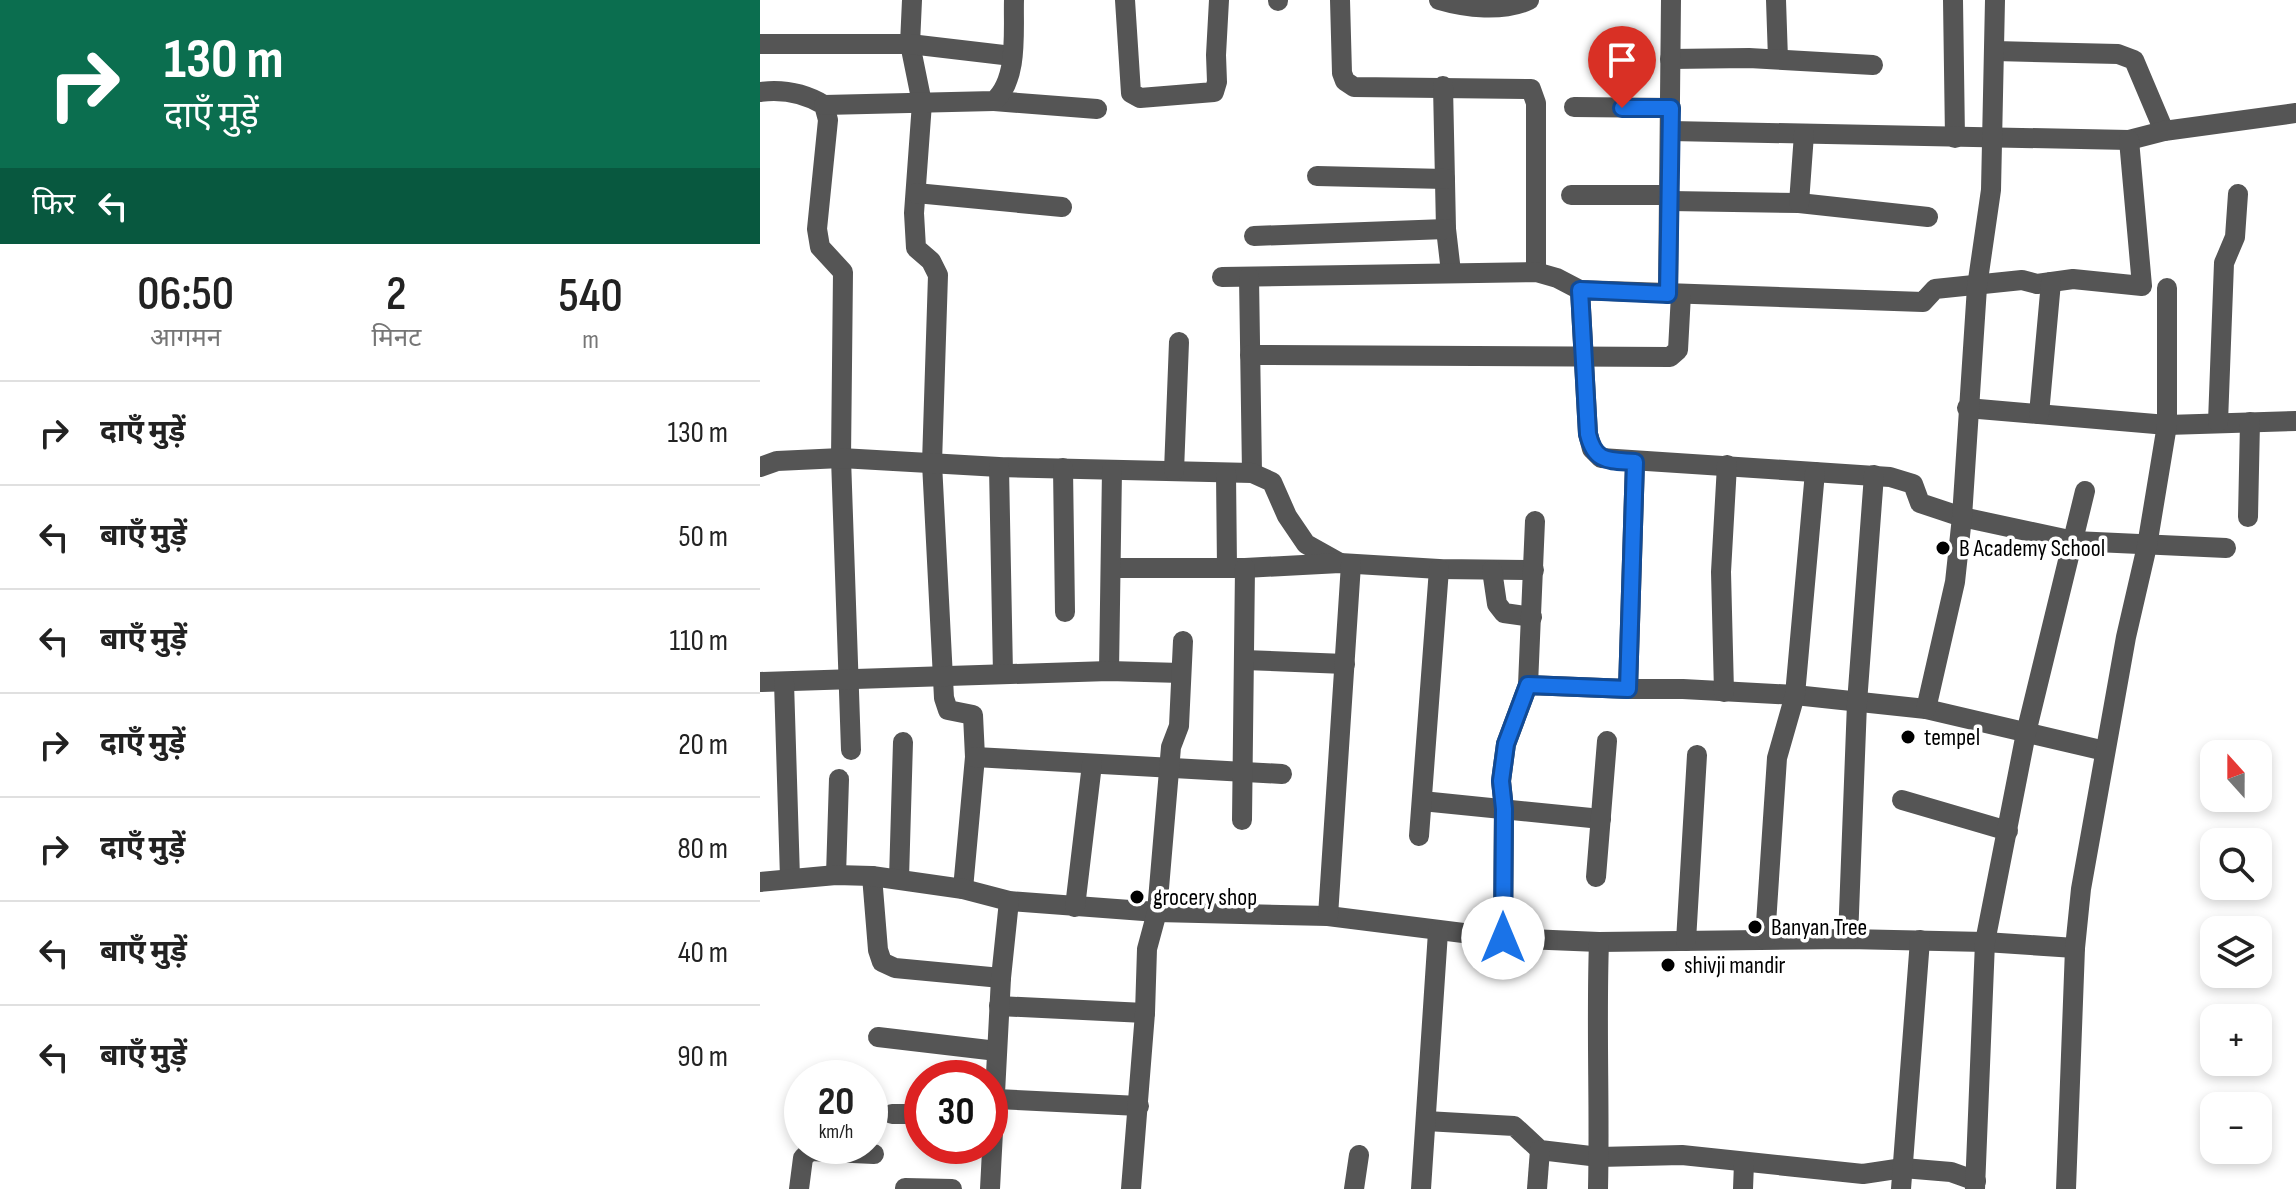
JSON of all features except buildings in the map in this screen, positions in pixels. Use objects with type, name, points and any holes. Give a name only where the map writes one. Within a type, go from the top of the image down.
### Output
[{"type":"street","points":[[912,0],[910,44],[922,103],[916,248],[931,261],[938,275],[932,463],[944,675],[948,710],[973,715],[975,757],[963,889]]},
{"type":"street","points":[[994,101],[1006,86],[1012,56],[1014,0]]},
{"type":"street","points":[[1125,0],[1131,93],[1140,98],[1214,92],[1217,82],[1219,0]]},
{"type":"street","points":[[1340,0],[1342,73],[1345,81],[1354,87],[1531,89],[1536,103],[1536,272]]},
{"type":"street","points":[[1439,0],[1457,5],[1505,7],[1529,0]]},
{"type":"street","points":[[1250,355],[1661,358],[1675,355],[1678,350],[1670,198],[1671,0]]},
{"type":"street","points":[[1776,0],[1778,59]]},
{"type":"street","points":[[1953,0],[1955,138]]},
{"type":"street","points":[[1926,709],[1955,582],[1962,517],[1977,287],[1991,190],[1995,0]]},
{"type":"street","points":[[760,44],[910,44],[1012,56]]},
{"type":"street","points":[[1995,51],[2118,54],[2134,60],[2164,131]]},
{"type":"street","points":[[1670,59],[1778,59],[1873,65]]},
{"type":"street","points":[[1443,86],[1446,229],[1451,272]]},
{"type":"street","points":[[760,92],[775,90],[806,95],[824,105],[994,101],[1097,109]]},
{"type":"street","points":[[824,105],[828,120],[817,229],[820,247],[843,272],[841,458],[851,750]]},
{"type":"street","points":[[1574,107],[1671,108]]},
{"type":"street","points":[[1671,131],[2129,140],[2164,131],[2296,113]]},
{"type":"street","points":[[1799,203],[1804,134]]},
{"type":"street","points":[[1222,277],[1536,272],[1580,290],[1923,302],[1935,289],[2022,280],[2037,284],[2073,279],[2142,286],[2129,140]]},
{"type":"street","points":[[1317,176],[1445,179]]},
{"type":"street","points":[[916,193],[1062,207]]},
{"type":"street","points":[[2218,422],[2224,263],[2235,237],[2238,194]]},
{"type":"street","points":[[1571,195],[1799,203],[1928,217]]},
{"type":"street","points":[[1254,236],[1446,229]]},
{"type":"street","points":[[1249,277],[1252,473]]},
{"type":"street","points":[[2039,414],[2051,282]]},
{"type":"street","points":[[2066,1189],[2075,948],[2081,889],[2167,425],[2167,288]]},
{"type":"street","points":[[1580,290],[1588,434],[1592,449],[1601,458],[1874,475],[1913,484],[1920,503],[1962,517],[2074,541],[2226,548]]},
{"type":"street","points":[[1174,471],[1179,342]]},
{"type":"street","points":[[1967,408],[2167,425],[2296,421]]},
{"type":"street","points":[[2248,517],[2250,422]]},
{"type":"street","points":[[760,467],[777,461],[841,458],[999,467],[1252,473],[1272,482],[1287,516],[1306,544],[1346,564]]},
{"type":"street","points":[[1628,689],[1635,462]]},
{"type":"street","points":[[1724,692],[1721,572],[1727,465]]},
{"type":"street","points":[[999,467],[1003,674]]},
{"type":"street","points":[[1063,468],[1065,612]]},
{"type":"street","points":[[1109,671],[1112,470]]},
{"type":"street","points":[[1765,939],[1777,758],[1795,695],[1815,472]]},
{"type":"street","points":[[1226,473],[1244,660],[1242,820]]},
{"type":"street","points":[[1848,939],[1857,703],[1874,475]]},
{"type":"street","points":[[1426,1121],[1514,1126],[1540,1150],[1599,1157],[1682,1155],[1863,1174],[1903,1168],[1951,1172],[1976,1185],[1985,942],[2026,733],[2085,491]]},
{"type":"street","points":[[1503,938],[1504,809],[1501,781],[1506,744],[1528,685],[1535,521]]},
{"type":"street","points":[[1328,916],[1345,664],[1346,564]]},
{"type":"street","points":[[1111,568],[1346,564],[1534,570]]},
{"type":"street","points":[[1419,836],[1439,569]]},
{"type":"street","points":[[1492,570],[1497,604],[1504,613],[1532,617]]},
{"type":"street","points":[[1131,1189],[1139,1106],[1147,949],[1157,912],[1171,747],[1179,726],[1183,641]]},
{"type":"street","points":[[1244,660],[1345,664]]},
{"type":"street","points":[[760,682],[1109,671],[1181,673]]},
{"type":"street","points":[[784,682],[790,878]]},
{"type":"street","points":[[1528,685],[1795,695],[1926,709],[2105,751]]},
{"type":"street","points":[[1596,877],[1607,741]]},
{"type":"street","points":[[899,879],[903,742]]},
{"type":"street","points":[[1686,941],[1697,755]]},
{"type":"street","points":[[975,757],[1282,774]]},
{"type":"street","points":[[1075,907],[1092,764]]},
{"type":"street","points":[[836,875],[839,779]]},
{"type":"street","points":[[1902,800],[2008,831]]},
{"type":"street","points":[[1422,801],[1601,819]]},
{"type":"street","points":[[760,882],[836,875],[872,876],[963,889],[1009,901],[1157,912],[1328,916],[1503,938],[1599,942],[1920,940],[2075,948]]},
{"type":"street","points":[[872,876],[878,950],[882,962],[895,968],[1001,978]]},
{"type":"street","points":[[997,1060],[1009,901]]},
{"type":"street","points":[[1421,1189],[1438,932]]},
{"type":"street","points":[[1901,1189],[1920,940]]},
{"type":"street","points":[[1598,1189],[1601,1103],[1597,1023],[1599,942]]},
{"type":"street","points":[[999,1006],[1145,1013]]},
{"type":"street","points":[[878,1037],[997,1051]]},
{"type":"street","points":[[1008,1110],[1139,1106]]},
{"type":"street","points":[[892,1114],[904,1114]]},
{"type":"street","points":[[1537,1189],[1540,1150]]},
{"type":"street","points":[[1354,1189],[1359,1155]]},
{"type":"street","points":[[1743,1189],[1744,1163]]},
{"type":"street","points":[[799,1189],[802,1164]]},
{"type":"street","points":[[990,1189],[991,1164]]},
{"type":"street","points":[[905,1188],[952,1189]]},
{"type":"place","name":"B Academy School","points":[[1943,548]]},
{"type":"place","name":"tempel","points":[[1908,737]]},
{"type":"place","name":"grocery shop","points":[[1137,897]]},
{"type":"place","name":"Banyan Tree","points":[[1755,927]]},
{"type":"place","name":"shivji mandir","points":[[1668,965]]},
{"type":"route","points":[[1503,938],[1504,809],[1501,781],[1506,744],[1528,685],[1628,689],[1635,462],[1601,458],[1592,449],[1588,434],[1580,290],[1668,294],[1671,108],[1622,108]]}]
